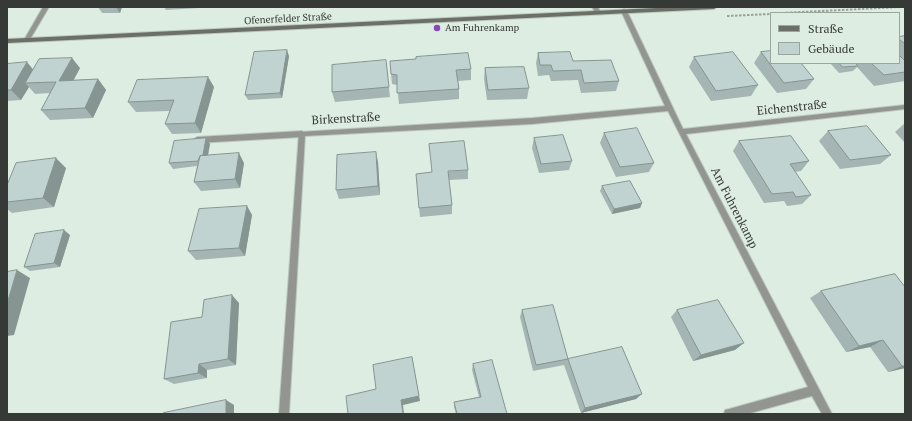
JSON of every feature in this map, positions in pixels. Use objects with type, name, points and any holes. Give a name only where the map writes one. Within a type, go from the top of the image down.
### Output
[{"type":"street","points":[[27,40],[46,7]]},
{"type":"street","name":"Ofenerfelder Straße","points":[[7,41],[597,10],[624,11],[714,7]]},
{"type":"street","name":"Am Fuhrenkamp","points":[[624,11],[681,132],[827,414]]},
{"type":"street","name":"Eichenstraße","points":[[681,132],[905,107]]},
{"type":"street","name":"Birkenstraße","points":[[284,414],[302,134],[532,121],[670,108]]},
{"type":"street","points":[[192,141],[302,134]]},
{"type":"street","points":[[729,414],[815,390]]},
{"type":"path","points":[[802,12],[901,7]]},
{"type":"building","points":[[905,36],[905,44],[900,40],[900,37]]},
{"type":"building","points":[[287,50],[280,93],[245,95],[254,52]]},
{"type":"building","points":[[770,51],[770,64],[802,64],[814,79],[784,83],[761,52]]},
{"type":"building","points":[[570,52],[573,61],[611,60],[619,81],[584,83],[581,70],[553,71],[551,65],[540,65],[538,53]]},
{"type":"building","points":[[733,52],[758,85],[716,91],[694,57]]},
{"type":"building","points":[[468,53],[471,69],[456,70],[459,89],[397,93],[397,75],[391,74],[390,61],[416,59],[416,57]]},
{"type":"building","points":[[900,56],[905,61],[905,72],[884,75],[872,64],[900,64]]},
{"type":"building","points":[[72,58],[59,81],[98,79],[85,108],[41,110],[56,82],[25,83],[39,59]]},
{"type":"building","points":[[386,60],[389,87],[332,92],[332,65]]},
{"type":"building","points":[[27,62],[11,90],[7,90],[7,64]]},
{"type":"building","points":[[840,64],[856,64],[858,66],[843,67]]},
{"type":"building","points":[[524,67],[529,88],[488,90],[485,68]]},
{"type":"building","points":[[208,77],[195,123],[165,124],[174,100],[128,102],[137,80]]},
{"type":"building","points":[[867,126],[891,155],[850,160],[828,131]]},
{"type":"building","points":[[637,128],[654,163],[620,167],[604,133]]},
{"type":"building","points":[[563,135],[572,161],[541,164],[534,138]]},
{"type":"building","points":[[791,136],[809,161],[790,164],[811,195],[796,197],[793,192],[772,194],[739,141]]},
{"type":"building","points":[[206,138],[203,155],[200,156],[198,161],[169,163],[174,141]]},
{"type":"building","points":[[464,141],[468,170],[448,171],[452,205],[419,208],[416,174],[432,172],[429,144]]},
{"type":"building","points":[[376,152],[378,186],[336,190],[337,155]]},
{"type":"building","points":[[239,153],[235,179],[194,182],[200,156]]},
{"type":"building","points":[[56,158],[43,198],[7,202],[7,185],[16,163]]},
{"type":"building","points":[[630,181],[642,203],[614,209],[602,186]]},
{"type":"building","points":[[247,206],[239,248],[188,251],[199,209]]},
{"type":"building","points":[[64,230],[54,263],[24,267],[35,234]]},
{"type":"building","points":[[17,270],[7,304],[7,272]]},
{"type":"building","points":[[895,274],[905,287],[905,366],[902,366],[883,340],[859,346],[821,291]]},
{"type":"building","points":[[232,295],[228,359],[199,364],[198,373],[164,379],[171,322],[202,317],[204,300]]},
{"type":"building","points":[[718,300],[744,343],[701,355],[677,310]]},
{"type":"building","points":[[553,305],[568,359],[536,365],[522,310]]},
{"type":"building","points":[[622,347],[642,394],[585,408],[568,359]]},
{"type":"building","points":[[412,357],[419,396],[401,400],[403,414],[348,414],[346,396],[376,389],[373,365]]},
{"type":"building","points":[[492,360],[507,414],[457,414],[454,402],[481,397],[473,364]]},
{"type":"building","points":[[226,400],[226,414],[162,414],[163,413]]},
{"type":"place","name":"Am Fuhrenkamp","points":[[437,28]]}]
